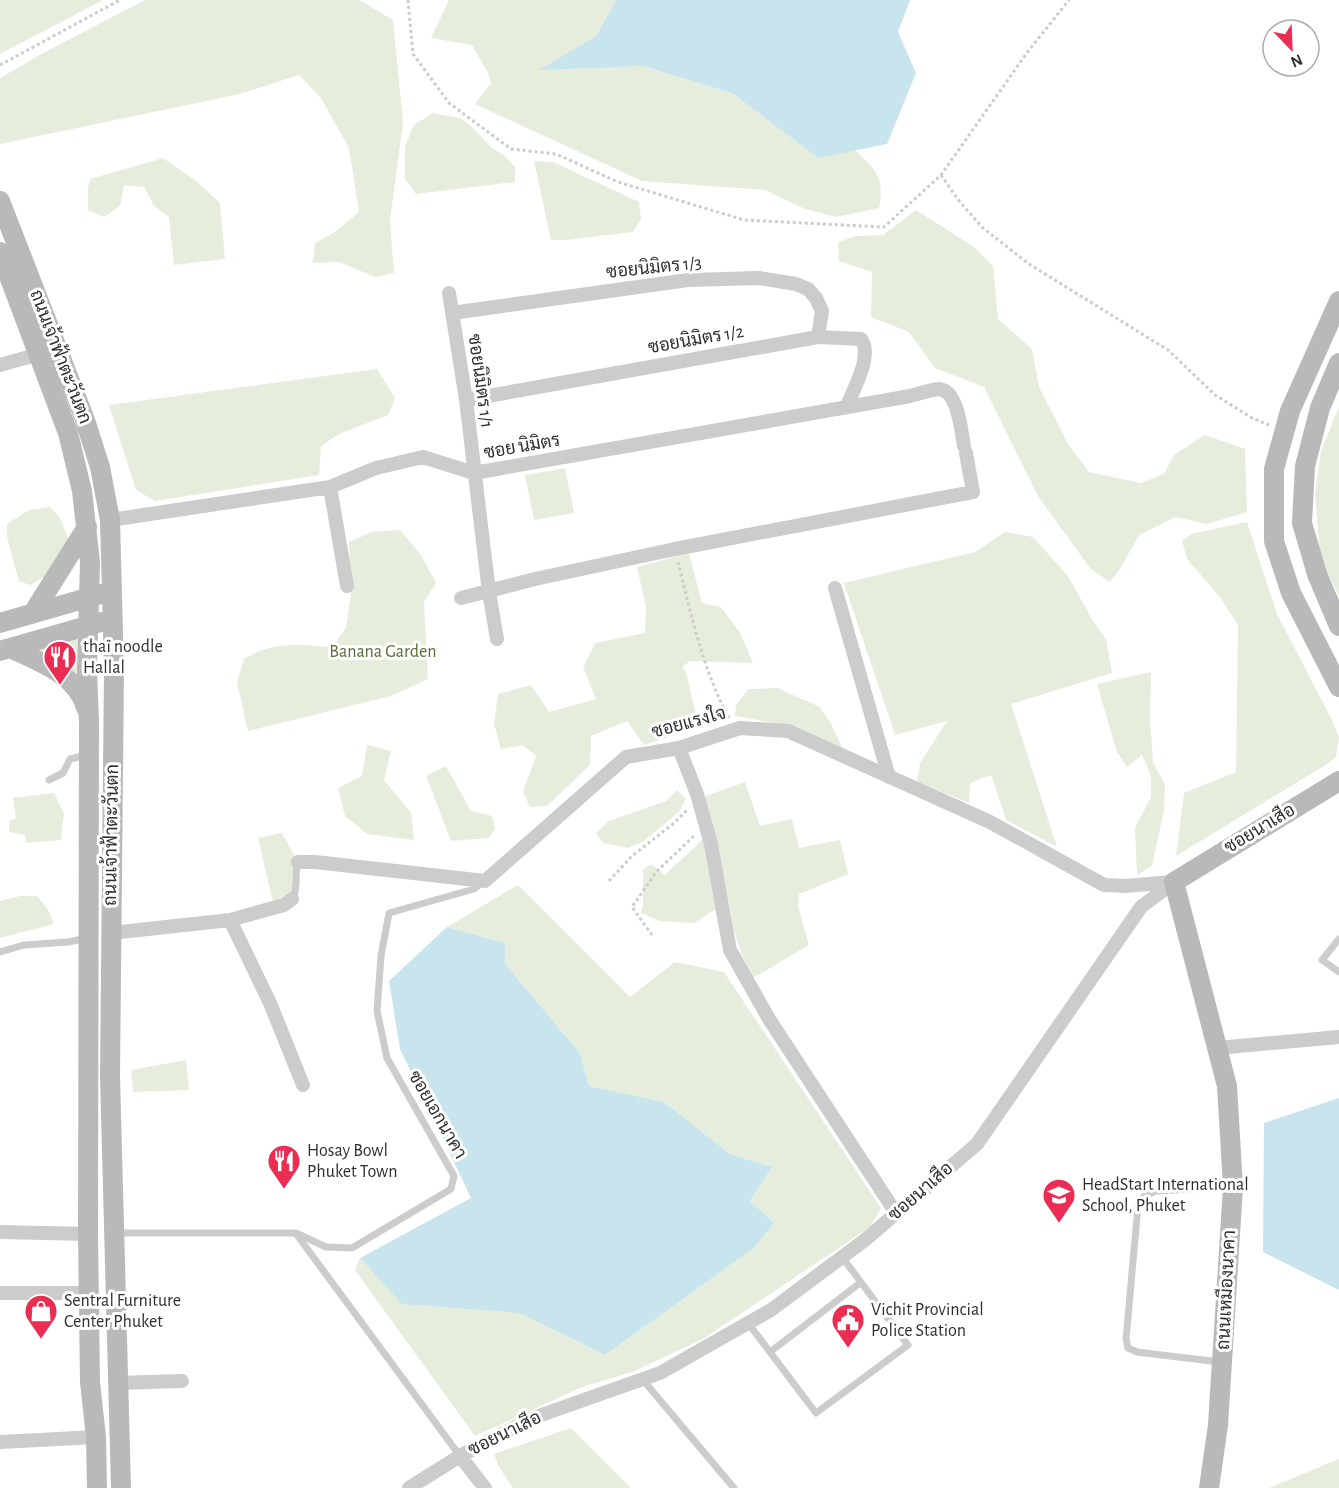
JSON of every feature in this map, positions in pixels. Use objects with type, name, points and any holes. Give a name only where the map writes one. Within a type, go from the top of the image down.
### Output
[{"type":"main road","name":"ถนนเจ้าฟ้าตะวันตก","points":[[0,201],[85,420],[100,467],[110,520],[114,670],[110,1076],[121,1488]]},
{"type":"main road","name":"ถนนเจ้าฟ้าตะวันตก","points":[[0,252],[73,449],[82,491],[90,562],[87,670],[89,723],[88,1293],[90,1382],[96,1437],[97,1488]]},
{"type":"main road","points":[[1336,678],[1291,592],[1274,541],[1274,469],[1290,411],[1339,302]]},
{"type":"main road","points":[[1339,363],[1320,408],[1305,466],[1302,524],[1317,574],[1339,626]]},
{"type":"main road","points":[[33,613],[87,527]]},
{"type":"main road","points":[[0,623],[112,591]]},
{"type":"main road","points":[[5,649],[112,619]]},
{"type":"main road","points":[[5,649],[41,662],[72,682],[84,701],[89,723]]},
{"type":"main road","name":"ซอยนาเสือ","points":[[1174,882],[1339,781]]},
{"type":"main road","name":"ถนนเหมืองนาคา","points":[[1174,882],[1227,1086],[1233,1187],[1223,1363],[1218,1425],[1209,1488]]},
{"type":"street","name":"ซอยนิมิตร 1/3","points":[[452,314],[688,280],[759,278],[796,284],[808,289],[816,298],[822,311],[819,337]]},
{"type":"street","name":"ซอยนิมิตร 1/1","points":[[449,293],[466,400],[489,592],[497,639]]},
{"type":"street","name":"ซอยนิมิตร 1/2","points":[[466,400],[819,337],[861,339],[866,345],[867,355],[847,406]]},
{"type":"street","points":[[0,365],[39,354]]},
{"type":"street","name":"ซอย นิมิตร","points":[[110,520],[330,487],[376,468],[423,457],[474,473],[910,396],[938,389],[946,390],[956,406],[974,492],[675,549]]},
{"type":"street","points":[[330,487],[347,586]]},
{"type":"street","points":[[461,598],[535,579],[675,549]]},
{"type":"street","points":[[835,588],[889,777]]},
{"type":"street","name":"ซอยแรงใจ","points":[[485,881],[626,756],[679,748],[740,728],[788,731],[990,822],[1104,885],[1126,886],[1174,882]]},
{"type":"street","points":[[679,748],[706,825],[722,896],[730,950],[769,1019],[897,1213]]},
{"type":"street","points":[[297,862],[315,862],[485,881]]},
{"type":"street","name":"ซอยนาเสือ","points":[[409,1488],[460,1456],[530,1419],[660,1373],[771,1310],[842,1257],[977,1144],[1141,907],[1174,882]]},
{"type":"street","points":[[111,933],[230,920],[284,904],[292,899]]},
{"type":"street","points":[[230,920],[270,1003],[303,1084]]},
{"type":"street","points":[[1217,1048],[1339,1037]]},
{"type":"street","points":[[0,1232],[88,1234]]},
{"type":"street","points":[[0,1293],[88,1293]]},
{"type":"street","points":[[117,1383],[182,1381]]},
{"type":"street","points":[[0,1442],[96,1437]]},
{"type":"street","points":[[460,1456],[485,1488]]},
{"type":"lane","points":[[49,780],[63,773],[70,759],[89,754]]},
{"type":"lane","points":[[292,899],[297,891],[295,872],[297,862]]},
{"type":"lane","name":"ซอยเอกนาคา","points":[[114,1233],[296,1233],[326,1247],[352,1248],[450,1189],[454,1176],[387,1058],[377,1011],[381,956],[389,913],[474,889],[485,881]]},
{"type":"lane","points":[[0,952],[24,945],[68,942],[88,938]]},
{"type":"lane","points":[[1339,940],[1322,960],[1339,972]]},
{"type":"lane","points":[[1223,1363],[1137,1352],[1128,1348],[1126,1339],[1138,1206],[1144,1196],[1156,1191],[1233,1187]]},
{"type":"lane","points":[[296,1233],[460,1456]]},
{"type":"lane","points":[[748,1323],[816,1413],[908,1345],[842,1257]]},
{"type":"lane","points":[[770,1352],[860,1283]]},
{"type":"lane","points":[[642,1379],[734,1488]]},
{"type":"path","points":[[0,65],[120,0]]},
{"type":"path","points":[[408,0],[412,54],[449,104],[511,149],[556,154],[618,182],[744,220],[884,227],[941,175],[1026,54],[1069,0]]},
{"type":"path","points":[[941,175],[959,201],[983,228],[1029,264],[1168,350],[1215,395],[1252,418],[1284,432]]},
{"type":"path","points":[[675,549],[688,603],[715,692],[731,722],[740,728]]},
{"type":"path","points":[[609,881],[632,856],[674,823],[698,798]]},
{"type":"path","points":[[652,935],[632,907],[657,871],[706,825]]},
{"type":"green space","points":[[0,0],[103,0],[0,54]]},
{"type":"green space","points":[[145,0],[359,0],[393,20],[403,122],[390,221],[394,273],[375,277],[339,262],[313,263],[315,243],[335,232],[359,212],[349,148],[321,98],[299,75],[240,94],[0,144],[0,78]]},
{"type":"green space","points":[[449,0],[616,0],[596,36],[541,69],[643,66],[732,93],[818,158],[855,150],[873,169],[880,181],[879,208],[837,217],[805,209],[765,190],[642,181],[475,104],[491,83],[472,45],[431,38]]},
{"type":"green space","points":[[433,113],[460,118],[472,127],[515,167],[515,182],[416,194],[405,179],[405,146],[414,125]]},
{"type":"green space","points":[[163,158],[195,180],[220,203],[225,259],[174,265],[169,217],[154,206],[144,187],[124,185],[120,206],[104,217],[88,210],[90,179]]},
{"type":"green space","points":[[534,161],[553,162],[639,202],[641,219],[633,232],[551,240]]},
{"type":"green space","points":[[916,210],[974,247],[993,266],[998,319],[1032,349],[1039,387],[1068,444],[1089,472],[1141,483],[1164,474],[1174,455],[1205,435],[1245,449],[1247,512],[1207,524],[1175,517],[1139,535],[1110,582],[1090,568],[1038,496],[984,387],[935,368],[909,332],[871,317],[872,272],[839,261],[838,242],[856,236],[883,235]]},
{"type":"green space","points":[[377,369],[395,398],[388,415],[339,434],[321,446],[319,475],[155,501],[136,490],[109,405]]},
{"type":"green space","points":[[1339,407],[1339,596],[1320,558],[1315,493],[1321,451]]},
{"type":"green space","points":[[565,468],[574,513],[534,520],[525,475]]},
{"type":"green space","points":[[50,507],[60,518],[72,548],[47,576],[30,585],[19,581],[7,537],[7,524],[29,510]]},
{"type":"green space","points":[[1247,522],[1277,614],[1339,737],[1336,757],[1176,856],[1184,793],[1236,772],[1238,625],[1220,597],[1187,559],[1182,541],[1191,534]]},
{"type":"green space","name":"Banana Garden","points":[[400,530],[421,555],[436,583],[424,602],[428,679],[391,696],[248,731],[237,682],[244,659],[277,646],[332,647],[346,628],[351,595],[349,542],[372,532]]},
{"type":"green space","points":[[1005,532],[1033,537],[1068,576],[1093,621],[1106,639],[1112,673],[1011,704],[1057,847],[1006,820],[991,775],[970,783],[969,803],[917,782],[920,763],[947,721],[895,735],[844,583],[975,552]]},
{"type":"green space","points":[[689,553],[702,603],[721,607],[740,633],[753,663],[690,661],[682,667],[686,672],[699,727],[644,745],[627,721],[591,736],[590,765],[547,806],[530,807],[523,792],[536,756],[523,745],[501,749],[494,724],[498,694],[531,685],[549,712],[596,699],[583,667],[595,643],[645,633],[646,607],[637,567]]},
{"type":"green space","points":[[77,634],[78,678],[33,652]]},
{"type":"green space","points":[[1151,672],[1150,719],[1153,762],[1165,785],[1164,810],[1152,866],[1137,875],[1135,828],[1151,797],[1151,776],[1142,755],[1127,767],[1117,752],[1097,684]]},
{"type":"green space","points":[[777,688],[820,707],[843,749],[797,727],[735,716],[736,705],[748,689]]},
{"type":"green space","points":[[367,745],[391,751],[384,780],[411,813],[414,840],[367,834],[345,816],[338,788],[362,776]]},
{"type":"green space","points":[[446,766],[471,811],[492,816],[495,829],[489,838],[451,841],[426,776]]},
{"type":"green space","points":[[745,782],[760,826],[792,819],[799,848],[840,840],[848,874],[799,894],[798,907],[809,945],[753,978],[741,953],[734,930],[725,881],[703,797]]},
{"type":"green space","points":[[677,790],[686,799],[679,812],[644,841],[628,848],[603,843],[596,833],[609,821],[666,801]]},
{"type":"green space","points":[[54,793],[64,814],[61,840],[26,843],[25,835],[9,832],[10,820],[16,819],[13,798]]},
{"type":"green space","points":[[282,833],[295,857],[294,890],[273,902],[258,838]]},
{"type":"green space","points":[[703,839],[711,869],[716,909],[694,923],[659,921],[641,913],[643,870],[651,864],[665,875]]},
{"type":"green space","points":[[518,885],[630,997],[675,962],[724,972],[881,1208],[870,1227],[703,1339],[632,1372],[582,1387],[475,1436],[355,1270],[360,1258],[403,1304],[519,1313],[605,1355],[754,1248],[774,1223],[750,1201],[772,1167],[730,1154],[664,1102],[589,1086],[580,1053],[505,964],[505,943],[447,927]]},
{"type":"green space","points":[[20,896],[37,896],[47,908],[54,924],[0,938],[0,901]]},
{"type":"green space","points":[[186,1060],[189,1090],[133,1092],[131,1070]]},
{"type":"green space","points":[[571,1428],[631,1488],[513,1488],[499,1467],[494,1454]]},
{"type":"green space","points":[[1339,1459],[1339,1488],[1269,1488]]},
{"type":"water","points":[[616,0],[910,0],[898,32],[916,73],[887,144],[818,158],[732,93],[643,66],[539,70],[596,36]]},
{"type":"water","points":[[447,927],[505,943],[505,964],[580,1053],[589,1086],[664,1102],[730,1154],[772,1167],[750,1201],[774,1223],[754,1248],[605,1355],[519,1313],[402,1304],[360,1258],[471,1198],[400,1049],[389,981]]},
{"type":"water","points":[[1339,1098],[1339,1290],[1263,1252],[1264,1123]]},
{"type":"place","name":"thaï noodle Hallal","points":[[60,686]]},
{"type":"place","name":"Hosay Bowl Phuket Town","points":[[284,1190]]},
{"type":"place","name":"HeadStart International School, Phuket","points":[[1059,1224]]},
{"type":"place","name":"Sentral Furniture Center Phuket","points":[[41,1340]]},
{"type":"place","name":"Vichit Provincial Police Station","points":[[848,1349]]}]
